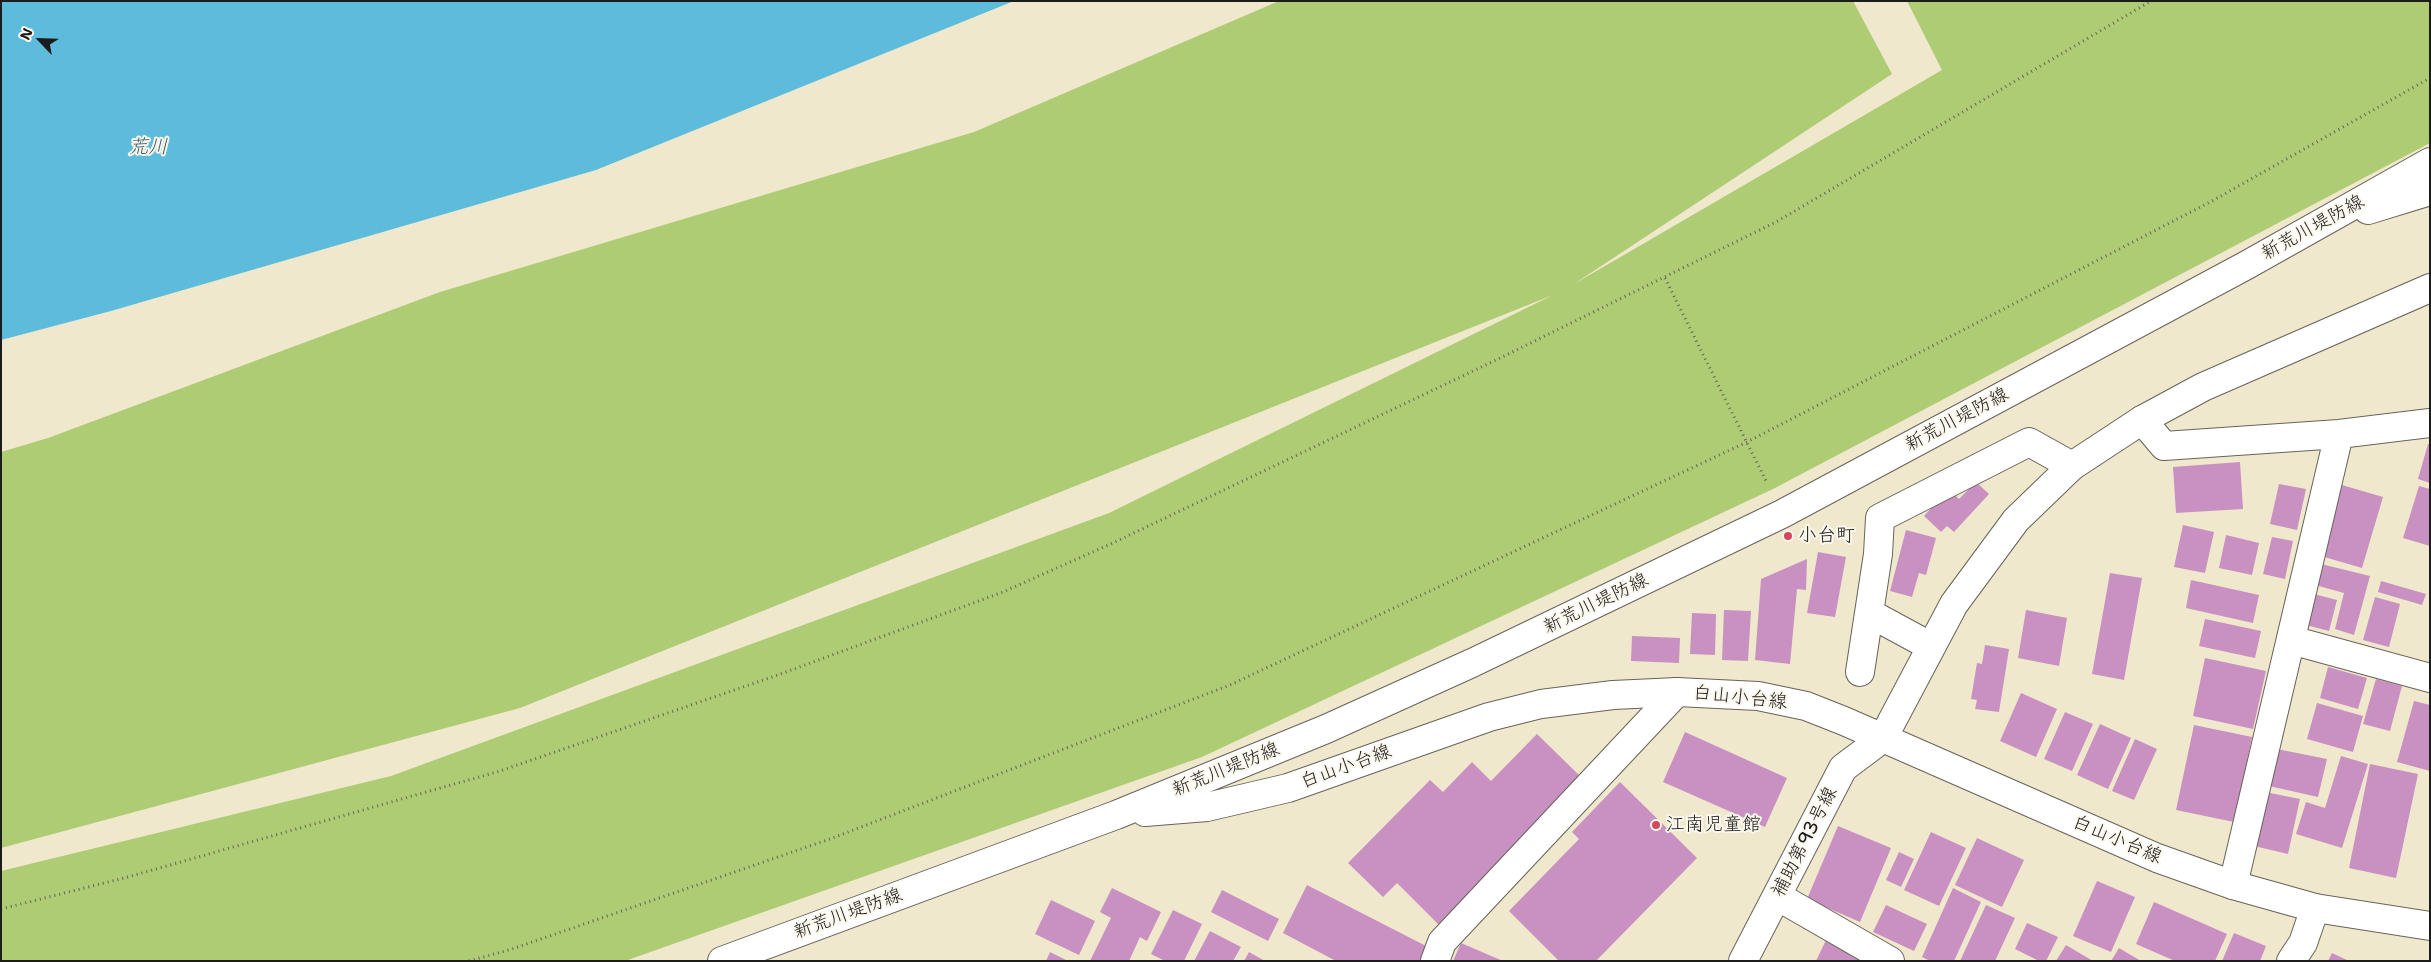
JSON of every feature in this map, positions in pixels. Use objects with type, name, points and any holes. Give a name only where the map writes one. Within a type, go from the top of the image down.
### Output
[{"type":"main road","name":"新荒川堤防線","points":[[722,961],[1116,815],[1326,729],[1472,663],[1782,514],[2324,223],[2430,162]]},
{"type":"main road","points":[[2324,223],[2430,191]]},
{"type":"main road","points":[[1883,738],[1930,646],[1954,604],[1994,547],[2016,520],[2072,466],[2142,420],[2204,386],[2430,288]]},
{"type":"main road","points":[[2142,420],[2164,446],[2339,434],[2430,423]]},
{"type":"main road","points":[[2233,885],[2339,434]]},
{"type":"main road","points":[[1860,672],[1878,554],[1880,518],[2029,442],[2072,466]]},
{"type":"main road","points":[[1869,613],[1930,646]]},
{"type":"main road","points":[[2290,640],[2430,678]]},
{"type":"main road","points":[[1435,961],[1442,942],[1677,692]]},
{"type":"main road","name":"白山小台線","points":[[1116,815],[1207,806],[1288,788],[1489,717],[1541,704],[1613,696],[1677,692],[1758,696],[1806,706],[2157,858],[2233,885],[2315,908],[2430,926]]},
{"type":"main road","name":"補助第93号線","points":[[1743,961],[1843,768],[1883,738]]},
{"type":"main road","points":[[1777,896],[1890,961]]},
{"type":"main road","points":[[2291,961],[2305,939],[2315,908]]},
{"type":"path","points":[[1,909],[128,877],[500,771],[775,676],[1003,592],[1133,534],[1665,278],[1776,222],[2151,1]]},
{"type":"path","points":[[470,961],[512,949],[830,839],[1230,685],[1747,442],[2212,201],[2430,78]]},
{"type":"path","points":[[1665,278],[1782,514]]},
{"type":"green space","points":[[1279,1],[1853,1],[1892,74],[1574,284],[1942,70],[1907,1],[2430,1],[2430,143],[1773,489],[1202,757],[625,961],[1,961],[1,871],[391,776],[1109,513],[1553,295],[520,708],[1,848],[1,452],[48,438],[440,292],[974,132]]},
{"type":"water","name":"荒川","points":[[1,1],[1014,1],[596,170],[111,311],[1,340]]},
{"type":"building","points":[[2428,444],[2430,444],[2430,483],[2418,479]]},
{"type":"building","points":[[2240,462],[2243,509],[2176,513],[2173,467]]},
{"type":"building","points":[[1976,482],[1989,494],[1954,532],[1947,526],[1941,532],[1924,516],[1949,489],[1959,499]]},
{"type":"building","points":[[2279,484],[2306,489],[2297,530],[2270,524]]},
{"type":"building","points":[[2342,485],[2383,497],[2362,568],[2321,556]]},
{"type":"building","points":[[2419,486],[2430,489],[2430,546],[2403,538]]},
{"type":"building","points":[[2183,525],[2214,532],[2205,573],[2174,567]]},
{"type":"building","points":[[1906,530],[1936,538],[1926,575],[1919,573],[1912,597],[1890,591]]},
{"type":"building","points":[[2226,535],[2259,543],[2252,575],[2219,568]]},
{"type":"building","points":[[2272,537],[2293,541],[2285,579],[2263,574]]},
{"type":"building","points":[[1818,552],[1846,557],[1835,617],[1807,613]]},
{"type":"building","points":[[1807,559],[1806,590],[1797,589],[1790,664],[1755,660],[1761,579]]},
{"type":"building","points":[[2321,564],[2370,576],[2354,635],[2335,629],[2344,593],[2315,585]]},
{"type":"building","points":[[2110,573],[2142,578],[2124,680],[2092,674]]},
{"type":"building","points":[[2191,580],[2259,595],[2253,623],[2186,608]]},
{"type":"building","points":[[2381,581],[2426,594],[2422,605],[2378,592]]},
{"type":"building","points":[[2310,593],[2337,600],[2329,631],[2302,624]]},
{"type":"building","points":[[2375,597],[2400,604],[2389,647],[2363,640]]},
{"type":"building","points":[[1724,610],[1751,611],[1748,661],[1722,660]]},
{"type":"building","points":[[2026,610],[2067,618],[2059,666],[2018,658]]},
{"type":"building","points":[[1692,613],[1716,614],[1715,655],[1690,654]]},
{"type":"building","points":[[2205,619],[2261,631],[2255,658],[2199,646]]},
{"type":"building","points":[[1632,636],[1680,638],[1679,663],[1631,661]]},
{"type":"building","points":[[1985,645],[2009,649],[1999,712],[1975,709],[1977,700],[1971,699],[1977,663],[1982,664]]},
{"type":"building","points":[[2205,658],[2266,671],[2253,729],[2193,716]]},
{"type":"building","points":[[2328,667],[2367,678],[2358,709],[2320,698]]},
{"type":"building","points":[[2376,679],[2402,686],[2390,731],[2363,724]]},
{"type":"building","points":[[2021,693],[2057,709],[2036,757],[2000,741]]},
{"type":"building","points":[[2414,701],[2430,705],[2430,771],[2397,762]]},
{"type":"building","points":[[2317,703],[2363,716],[2353,752],[2307,739]]},
{"type":"building","points":[[2065,712],[2093,724],[2072,771],[2044,759]]},
{"type":"building","points":[[2100,724],[2131,738],[2108,789],[2077,775]]},
{"type":"building","points":[[2194,725],[2252,737],[2234,822],[2176,810]]},
{"type":"building","points":[[1685,732],[1787,778],[1765,827],[1663,782]]},
{"type":"building","points":[[1537,734],[1583,779],[1440,926],[1397,883],[1383,897],[1348,863],[1430,780],[1443,792],[1472,762],[1491,781]]},
{"type":"building","points":[[2135,739],[2157,749],[2134,800],[2112,791]]},
{"type":"building","points":[[2277,749],[2327,759],[2318,797],[2269,786]]},
{"type":"building","points":[[2341,756],[2368,764],[2342,848],[2296,834],[2306,802],[2325,808]]},
{"type":"building","points":[[2370,764],[2418,774],[2396,878],[2349,868]]},
{"type":"building","points":[[1620,782],[1697,858],[1596,961],[1559,961],[1509,911],[1579,839],[1572,832]]},
{"type":"building","points":[[2265,792],[2300,799],[2288,854],[2254,846]]},
{"type":"building","points":[[1838,826],[1891,848],[1860,922],[1807,899]]},
{"type":"building","points":[[1931,832],[1966,848],[1939,906],[1904,890]]},
{"type":"building","points":[[1977,838],[2024,860],[2002,907],[1955,885]]},
{"type":"building","points":[[1899,852],[1914,859],[1901,887],[1886,880]]},
{"type":"building","points":[[2097,881],[2135,897],[2111,952],[2073,936]]},
{"type":"building","points":[[1307,885],[1428,947],[1421,961],[1336,961],[1283,933]]},
{"type":"building","points":[[1112,888],[1161,912],[1147,941],[1140,937],[1129,961],[1090,961],[1111,918],[1100,912]]},
{"type":"building","points":[[1953,888],[1981,902],[1954,961],[1930,961],[1922,957]]},
{"type":"building","points":[[1222,890],[1279,919],[1268,941],[1211,912]]},
{"type":"building","points":[[1051,900],[1095,921],[1079,955],[1035,934]]},
{"type":"building","points":[[2154,902],[2227,934],[2215,961],[2175,961],[2136,944]]},
{"type":"building","points":[[1886,905],[1927,924],[1914,951],[1873,932]]},
{"type":"building","points":[[1986,905],[2015,918],[1995,961],[1960,961]]},
{"type":"building","points":[[1173,910],[1202,924],[1184,961],[1165,961],[1151,954]]},
{"type":"building","points":[[2027,923],[2058,937],[2046,961],[2039,961],[2015,949]]},
{"type":"building","points":[[1210,931],[1241,947],[1233,961],[1194,961]]},
{"type":"building","points":[[2234,933],[2266,946],[2260,961],[2222,961]]},
{"type":"building","points":[[1826,940],[1861,956],[1859,961],[1816,961]]},
{"type":"building","points":[[1461,943],[1503,961],[1453,961]]},
{"type":"building","points":[[2066,945],[2093,961],[2056,961]]},
{"type":"building","points":[[2119,948],[2141,961],[2111,961]]},
{"type":"building","points":[[1050,952],[1068,961],[1046,961]]},
{"type":"building","points":[[1249,952],[1265,961],[1244,961]]},
{"type":"building","points":[[2332,953],[2349,961],[2328,961]]},
{"type":"place","name":"小台町","points":[[1788,536]]},
{"type":"place","name":"江南児童館","points":[[1656,825]]}]
